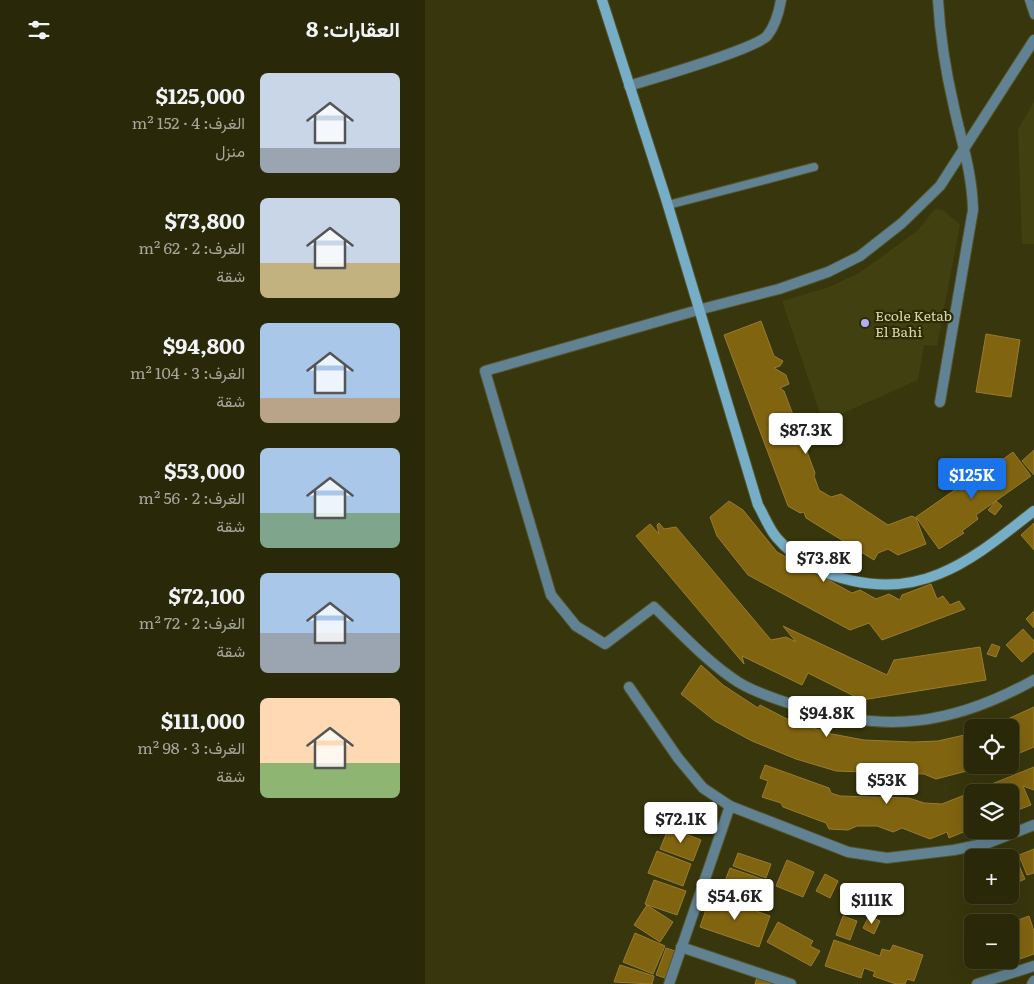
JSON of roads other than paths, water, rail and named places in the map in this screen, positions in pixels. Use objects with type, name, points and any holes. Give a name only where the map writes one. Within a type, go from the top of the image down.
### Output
[{"type":"street","points":[[602,0],[668,205],[758,505],[776,537],[798,556],[827,572],[859,582],[909,583],[938,574],[963,562],[988,547],[1034,511]]},
{"type":"street","points":[[629,86],[740,49],[766,36],[778,14],[781,0]]},
{"type":"street","points":[[938,0],[939,20],[953,106],[973,180],[973,210],[941,402]]},
{"type":"street","points":[[1034,40],[939,186],[902,223],[860,256],[828,272],[779,289],[698,310],[485,371],[551,596],[577,626],[605,644],[654,607],[708,659],[739,683],[783,701],[857,721],[906,723],[947,717],[985,704],[1034,680]]},
{"type":"street","points":[[629,687],[678,758],[703,788],[730,806],[848,852],[887,858],[954,850],[988,843],[1034,825]]},
{"type":"street","points":[[669,984],[730,806]]},
{"type":"street","points":[[681,947],[791,984]]},
{"type":"street","points":[[977,984],[1034,966]]},
{"type":"street","points":[[1031,984],[1034,981]]},
{"type":"lane","points":[[1029,0],[1034,15]]},
{"type":"lane","points":[[668,205],[814,167]]},
{"type":"place","name":"Ecole Ketab El Bahi","points":[[865,323]]}]
